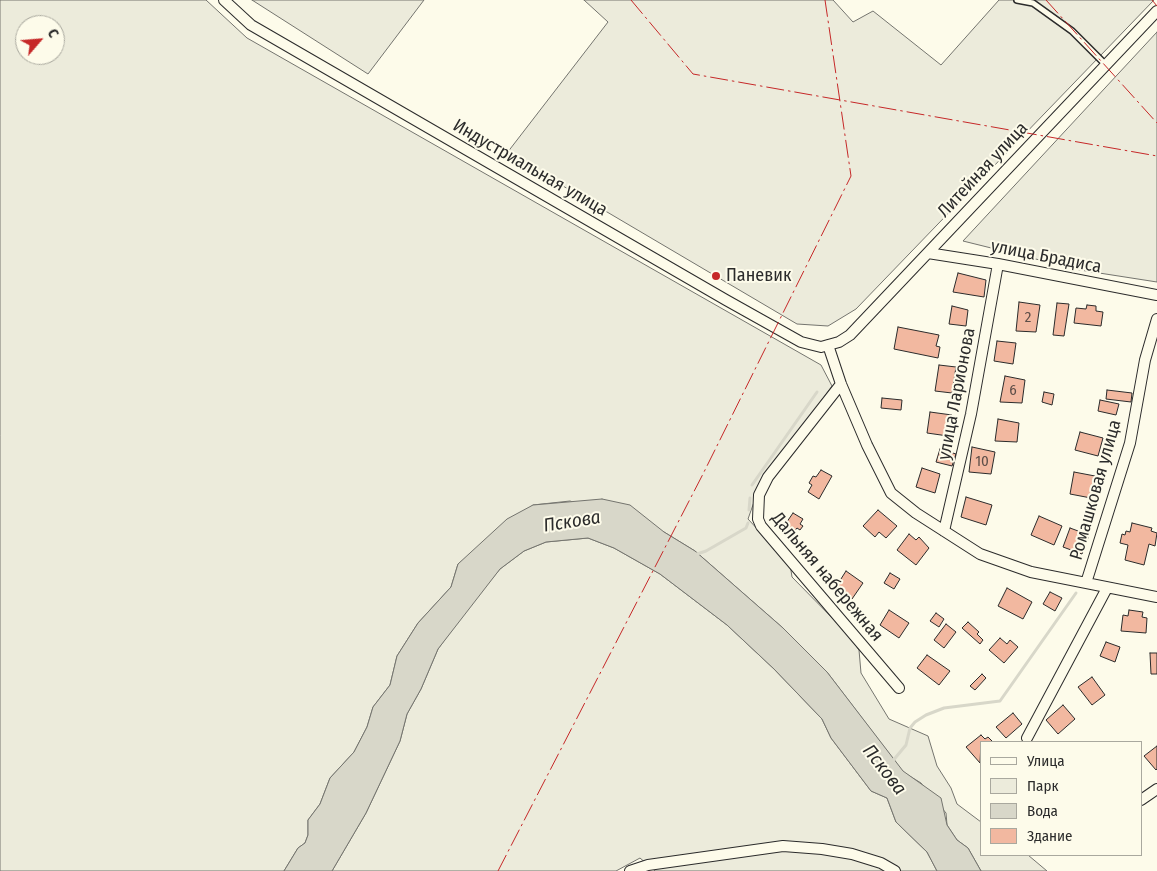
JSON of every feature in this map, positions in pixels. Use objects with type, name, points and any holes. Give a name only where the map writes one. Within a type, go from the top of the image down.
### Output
[{"type":"street","name":"Индустриальная улица","points":[[224,0],[252,25],[726,300],[801,342],[821,347],[828,345]]},
{"type":"street","name":"Литейная улица","points":[[828,345],[850,335],[1157,11]]},
{"type":"street","name":"улица Брадиса","points":[[928,253],[998,264],[1157,296]]},
{"type":"street","name":"улица Ларионова","points":[[944,531],[971,414],[998,264]]},
{"type":"street","name":"Ромашковая улица","points":[[1086,583],[1130,443],[1145,360],[1157,318]]},
{"type":"street","points":[[828,345],[841,384],[867,445],[892,493],[916,513],[980,554],[1031,572],[1157,597]]},
{"type":"street","name":"Дальняя набережная","points":[[841,384],[768,477],[759,494],[758,519],[761,526],[899,688]]},
{"type":"street","points":[[1027,738],[1107,588]]},
{"type":"street","points":[[1142,799],[1157,789]]},
{"type":"street","points":[[630,871],[648,865],[783,846],[822,849],[852,854],[881,863],[895,871]]},
{"type":"lane","points":[[1017,0],[1033,1],[1072,31],[1106,64]]},
{"type":"green space","points":[[0,0],[206,0],[247,38],[821,365],[832,386],[760,485],[748,519],[790,564],[792,577],[847,633],[859,650],[861,673],[889,719],[928,736],[937,766],[951,788],[957,804],[980,821],[980,856],[1029,856],[1047,871],[981,871],[968,848],[957,840],[947,825],[946,813],[921,783],[903,772],[827,672],[783,628],[695,551],[664,532],[570,501],[533,505],[458,564],[451,587],[418,623],[397,656],[390,685],[373,707],[367,727],[354,752],[330,778],[320,804],[308,820],[308,835],[305,843],[298,848],[284,871],[0,871]]},
{"type":"green space","points":[[252,0],[424,0],[368,74]]},
{"type":"green space","points":[[584,0],[833,0],[853,22],[873,11],[941,65],[999,0],[1154,0],[856,309],[828,326],[797,324],[507,153],[608,22]]},
{"type":"green space","points":[[1157,32],[1157,282],[1080,270],[963,241]]},
{"type":"green space","points":[[588,538],[614,548],[660,574],[727,625],[774,669],[822,719],[831,738],[871,791],[887,798],[896,822],[927,852],[937,871],[655,871],[640,858],[616,871],[332,871],[366,813],[400,741],[407,714],[421,689],[438,649],[471,604],[500,569],[524,551],[546,542]]},
{"type":"water","name":"Пскова","points":[[602,499],[630,505],[664,532],[695,551],[783,628],[827,672],[903,771],[941,798],[947,825],[957,840],[968,848],[981,871],[937,871],[927,852],[896,822],[887,798],[871,791],[831,738],[822,719],[774,669],[727,625],[660,574],[614,548],[588,538],[546,542],[524,551],[500,569],[438,649],[421,689],[407,714],[400,741],[366,813],[332,871],[284,871],[298,848],[305,843],[308,835],[308,820],[320,804],[330,778],[354,752],[367,727],[373,707],[390,685],[397,656],[418,623],[451,587],[458,564],[507,519],[533,505]]},
{"type":"building","points":[[958,273],[986,280],[984,297],[953,292]]},
{"type":"building","points":[[1019,302],[1040,305],[1036,332],[1016,331]]},
{"type":"building","points":[[1057,303],[1069,304],[1064,336],[1053,335]]},
{"type":"building","points":[[1087,305],[1096,306],[1096,311],[1103,312],[1101,326],[1074,323],[1076,308],[1086,309]]},
{"type":"building","points":[[952,306],[968,310],[966,326],[949,324]]},
{"type":"building","points":[[898,327],[939,335],[936,346],[940,347],[938,358],[894,349]]},
{"type":"building","points":[[997,341],[1016,343],[1013,364],[994,361]]},
{"type":"building","points":[[939,365],[956,367],[952,393],[935,391]]},
{"type":"building","points":[[1005,376],[1025,380],[1022,403],[1000,402]]},
{"type":"building","points":[[1107,390],[1132,393],[1131,402],[1106,399]]},
{"type":"building","points":[[1044,392],[1054,394],[1052,405],[1042,402]]},
{"type":"building","points":[[882,398],[902,400],[901,410],[881,408]]},
{"type":"building","points":[[1100,400],[1119,404],[1116,415],[1098,411]]},
{"type":"building","points":[[930,412],[952,415],[948,436],[927,433]]},
{"type":"building","points":[[998,419],[1019,423],[1017,442],[995,441]]},
{"type":"building","points":[[1080,432],[1103,438],[1098,456],[1075,450]]},
{"type":"building","points":[[972,447],[995,452],[991,474],[969,472]]},
{"type":"building","points":[[940,449],[956,454],[952,466],[936,462]]},
{"type":"building","points":[[922,468],[940,474],[935,493],[916,487]]},
{"type":"building","points":[[821,470],[832,476],[819,499],[808,492],[812,485],[809,483],[813,476],[816,477]]},
{"type":"building","points":[[1074,472],[1095,476],[1091,498],[1070,494]]},
{"type":"building","points":[[966,497],[992,505],[986,525],[961,517]]},
{"type":"building","points":[[878,510],[897,526],[886,538],[879,532],[875,537],[863,526]]},
{"type":"building","points":[[793,513],[803,519],[800,524],[803,526],[800,530],[797,528],[791,535],[782,529]]},
{"type":"building","points":[[1039,516],[1062,526],[1054,545],[1031,535]]},
{"type":"building","points":[[1132,523],[1152,528],[1151,531],[1157,533],[1155,546],[1149,544],[1144,565],[1125,560],[1128,545],[1120,543],[1122,534],[1125,535],[1126,531],[1130,532]]},
{"type":"building","points":[[1070,528],[1089,535],[1082,554],[1063,547]]},
{"type":"building","points":[[909,534],[916,540],[919,537],[929,548],[916,565],[897,550]]},
{"type":"building","points":[[846,571],[863,583],[852,599],[834,590]]},
{"type":"building","points":[[890,573],[900,579],[894,589],[884,583]]},
{"type":"building","points":[[1007,588],[1032,602],[1023,619],[998,606]]},
{"type":"building","points":[[1050,592],[1062,598],[1055,611],[1043,604]]},
{"type":"building","points":[[889,610],[909,623],[899,638],[880,625]]},
{"type":"building","points":[[1129,610],[1143,612],[1142,617],[1147,618],[1146,633],[1121,631],[1123,615],[1128,616]]},
{"type":"building","points":[[936,613],[944,619],[939,627],[930,621]]},
{"type":"building","points":[[968,622],[979,632],[977,634],[983,640],[980,644],[962,628]]},
{"type":"building","points":[[946,624],[956,632],[944,648],[934,640]]},
{"type":"building","points":[[1000,638],[1007,644],[1010,640],[1018,647],[1004,663],[989,650]]},
{"type":"building","points":[[1106,642],[1120,647],[1115,662],[1100,656]]},
{"type":"building","points":[[1150,653],[1157,653],[1157,674],[1151,674]]},
{"type":"building","points":[[927,655],[950,671],[939,685],[917,668]]},
{"type":"building","points":[[982,674],[986,678],[975,690],[970,686]]},
{"type":"building","points":[[1092,677],[1105,695],[1092,705],[1078,687]]},
{"type":"building","points":[[1063,705],[1075,719],[1058,734],[1046,720]]},
{"type":"building","points":[[1013,713],[1022,724],[1006,738],[996,727]]},
{"type":"building","points":[[981,735],[985,739],[988,737],[992,741],[980,741],[980,763],[966,747]]},
{"type":"building","points":[[1157,746],[1157,769],[1156,770],[1144,756]]},
{"type":"waterway","points":[[752,485],[817,392]]},
{"type":"waterway","points":[[749,510],[750,498]]},
{"type":"waterway","points":[[694,555],[706,551],[746,528],[748,523]]},
{"type":"waterway","name":"Пскова","points":[[891,763],[906,745],[910,728],[915,722],[926,715],[944,708],[1000,701],[1076,593]]},
{"type":"power","points":[[631,0],[693,74],[1157,156]]},
{"type":"power","points":[[498,871],[703,474],[851,176],[825,0]]},
{"type":"power","points":[[1046,0],[1157,123]]},
{"type":"power","points":[[1152,0],[1157,6]]},
{"type":"place","name":"Паневик","points":[[716,276]]}]
